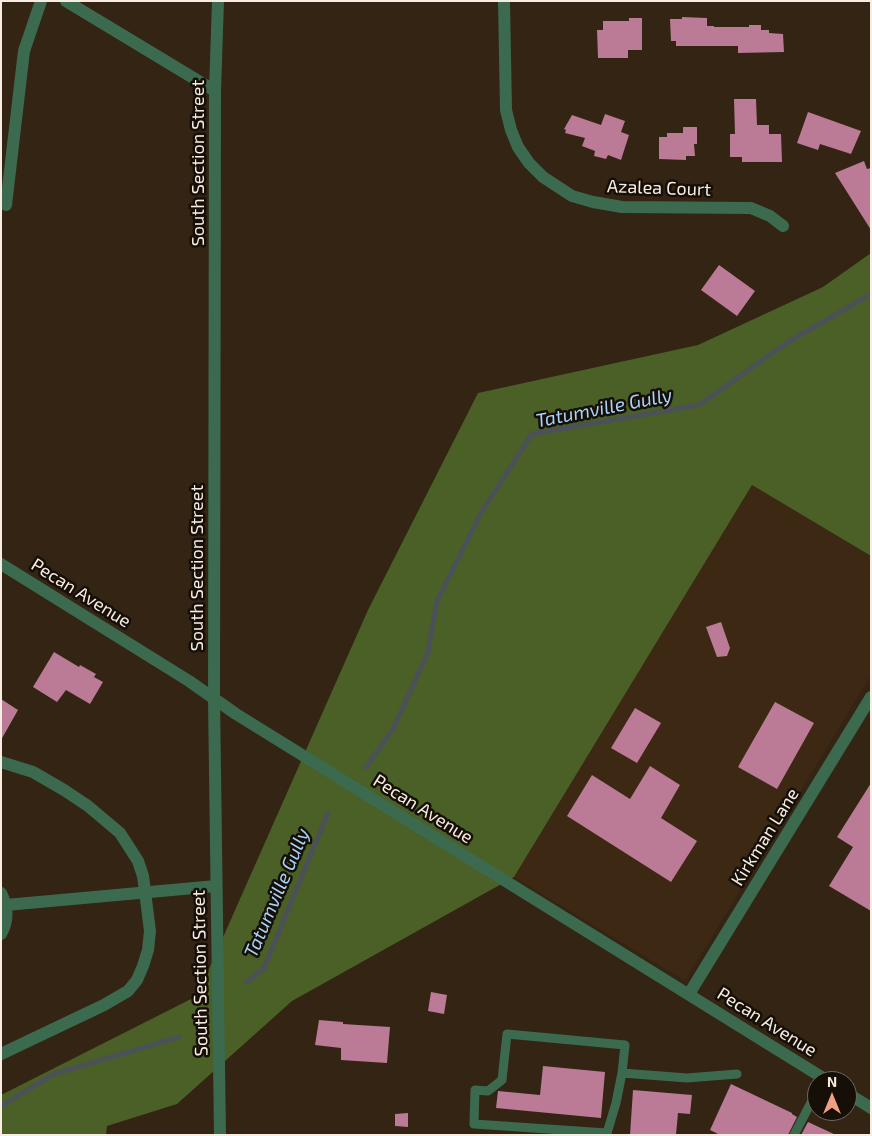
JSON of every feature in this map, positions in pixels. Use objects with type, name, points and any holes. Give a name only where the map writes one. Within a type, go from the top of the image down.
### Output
[{"type":"street","points":[[6,205],[24,52],[41,1]]},
{"type":"street","points":[[66,1],[215,90]]},
{"type":"street","name":"South Section Street","points":[[218,1],[215,90],[214,699],[220,1135]]},
{"type":"street","name":"Azalea Court","points":[[504,1],[506,110],[518,147],[529,163],[543,177],[572,196],[593,202],[622,206],[750,208],[770,216],[783,226]]},
{"type":"street","name":"Pecan Avenue","points":[[1,564],[189,681],[236,714],[689,994],[810,1071]]},
{"type":"street","name":"Kirkman Lane","points":[[689,994],[871,698]]},
{"type":"street","points":[[1,762],[33,772],[56,785],[88,806],[120,833],[138,861],[143,876],[150,931],[144,966],[137,980],[128,991],[104,1006],[1,1054]]},
{"type":"street","points":[[6,905],[216,886]]},
{"type":"street","points":[[1,893],[6,905],[7,919],[1,934]]},
{"type":"street","points":[[857,1099],[871,1108]]},
{"type":"lane","points":[[507,1034],[625,1045],[622,1073],[607,1134],[474,1124],[476,1090],[488,1090],[502,1080],[507,1034]]},
{"type":"lane","points":[[622,1073],[686,1078],[736,1074]]},
{"type":"lane","points":[[794,1135],[807,1110]]},
{"type":"shaded area","points":[[752,485],[871,556],[871,675],[685,981],[514,877]]},
{"type":"green space","points":[[871,253],[871,556],[752,485],[514,877],[292,1001],[177,1104],[107,1126],[106,1135],[1,1135],[1,1095],[197,996],[368,610],[478,393],[698,345],[823,287]]},
{"type":"building","points":[[682,17],[707,18],[707,26],[714,27],[761,25],[761,30],[769,30],[769,33],[783,34],[784,52],[738,53],[738,46],[676,46],[676,41],[671,41],[670,19],[682,19]]},
{"type":"building","points":[[629,18],[642,18],[642,50],[628,50],[628,58],[598,58],[597,30],[603,30],[603,21],[629,21]]},
{"type":"building","points":[[734,99],[756,99],[757,125],[769,125],[769,134],[781,134],[782,162],[742,162],[742,157],[730,157],[730,134],[735,134]]},
{"type":"building","points":[[808,112],[861,131],[851,154],[820,144],[818,150],[797,143]]},
{"type":"building","points":[[605,114],[625,121],[621,132],[629,135],[621,160],[608,155],[606,159],[594,156],[595,151],[582,146],[585,138],[565,133],[566,130],[564,129],[572,115],[601,125]]},
{"type":"building","points":[[683,127],[697,127],[697,144],[694,144],[695,156],[686,156],[686,160],[659,159],[659,137],[667,137],[667,133],[683,133]]},
{"type":"building","points":[[864,161],[867,169],[871,168],[871,230],[835,173]]},
{"type":"building","points":[[719,265],[755,291],[737,316],[701,290]]},
{"type":"building","points":[[721,622],[730,648],[727,656],[717,657],[706,627]]},
{"type":"building","points":[[54,652],[79,667],[80,665],[96,674],[94,677],[103,682],[90,704],[66,690],[57,702],[33,687]]},
{"type":"building","points":[[1,699],[18,710],[1,740]]},
{"type":"building","points":[[775,702],[814,723],[777,789],[738,767]]},
{"type":"building","points":[[635,708],[661,723],[637,763],[611,748]]},
{"type":"building","points":[[650,766],[680,785],[661,818],[697,841],[671,882],[567,816],[592,775],[630,799]]},
{"type":"building","points":[[871,783],[871,911],[829,886],[853,847],[837,837]]},
{"type":"building","points":[[431,992],[447,995],[444,1014],[428,1011]]},
{"type":"building","points":[[319,1020],[343,1022],[343,1024],[390,1027],[387,1063],[341,1060],[341,1048],[315,1045]]},
{"type":"building","points":[[543,1066],[605,1072],[601,1118],[496,1108],[498,1091],[540,1095]]},
{"type":"building","points":[[731,1084],[797,1117],[788,1135],[720,1135],[710,1130]]},
{"type":"building","points":[[633,1090],[692,1095],[690,1114],[678,1113],[676,1135],[630,1135]]},
{"type":"building","points":[[408,1113],[408,1127],[395,1126],[395,1114]]},
{"type":"building","points":[[808,1122],[836,1135],[801,1135]]},
{"type":"waterway","name":"Tatumville Gully","points":[[366,767],[393,729],[428,652],[437,601],[482,511],[532,434],[699,405],[788,342],[871,294]]},
{"type":"waterway","name":"Tatumville Gully","points":[[247,982],[264,968],[328,813]]},
{"type":"waterway","name":"Tatumville Gully","points":[[1,1106],[54,1074],[179,1037]]}]
